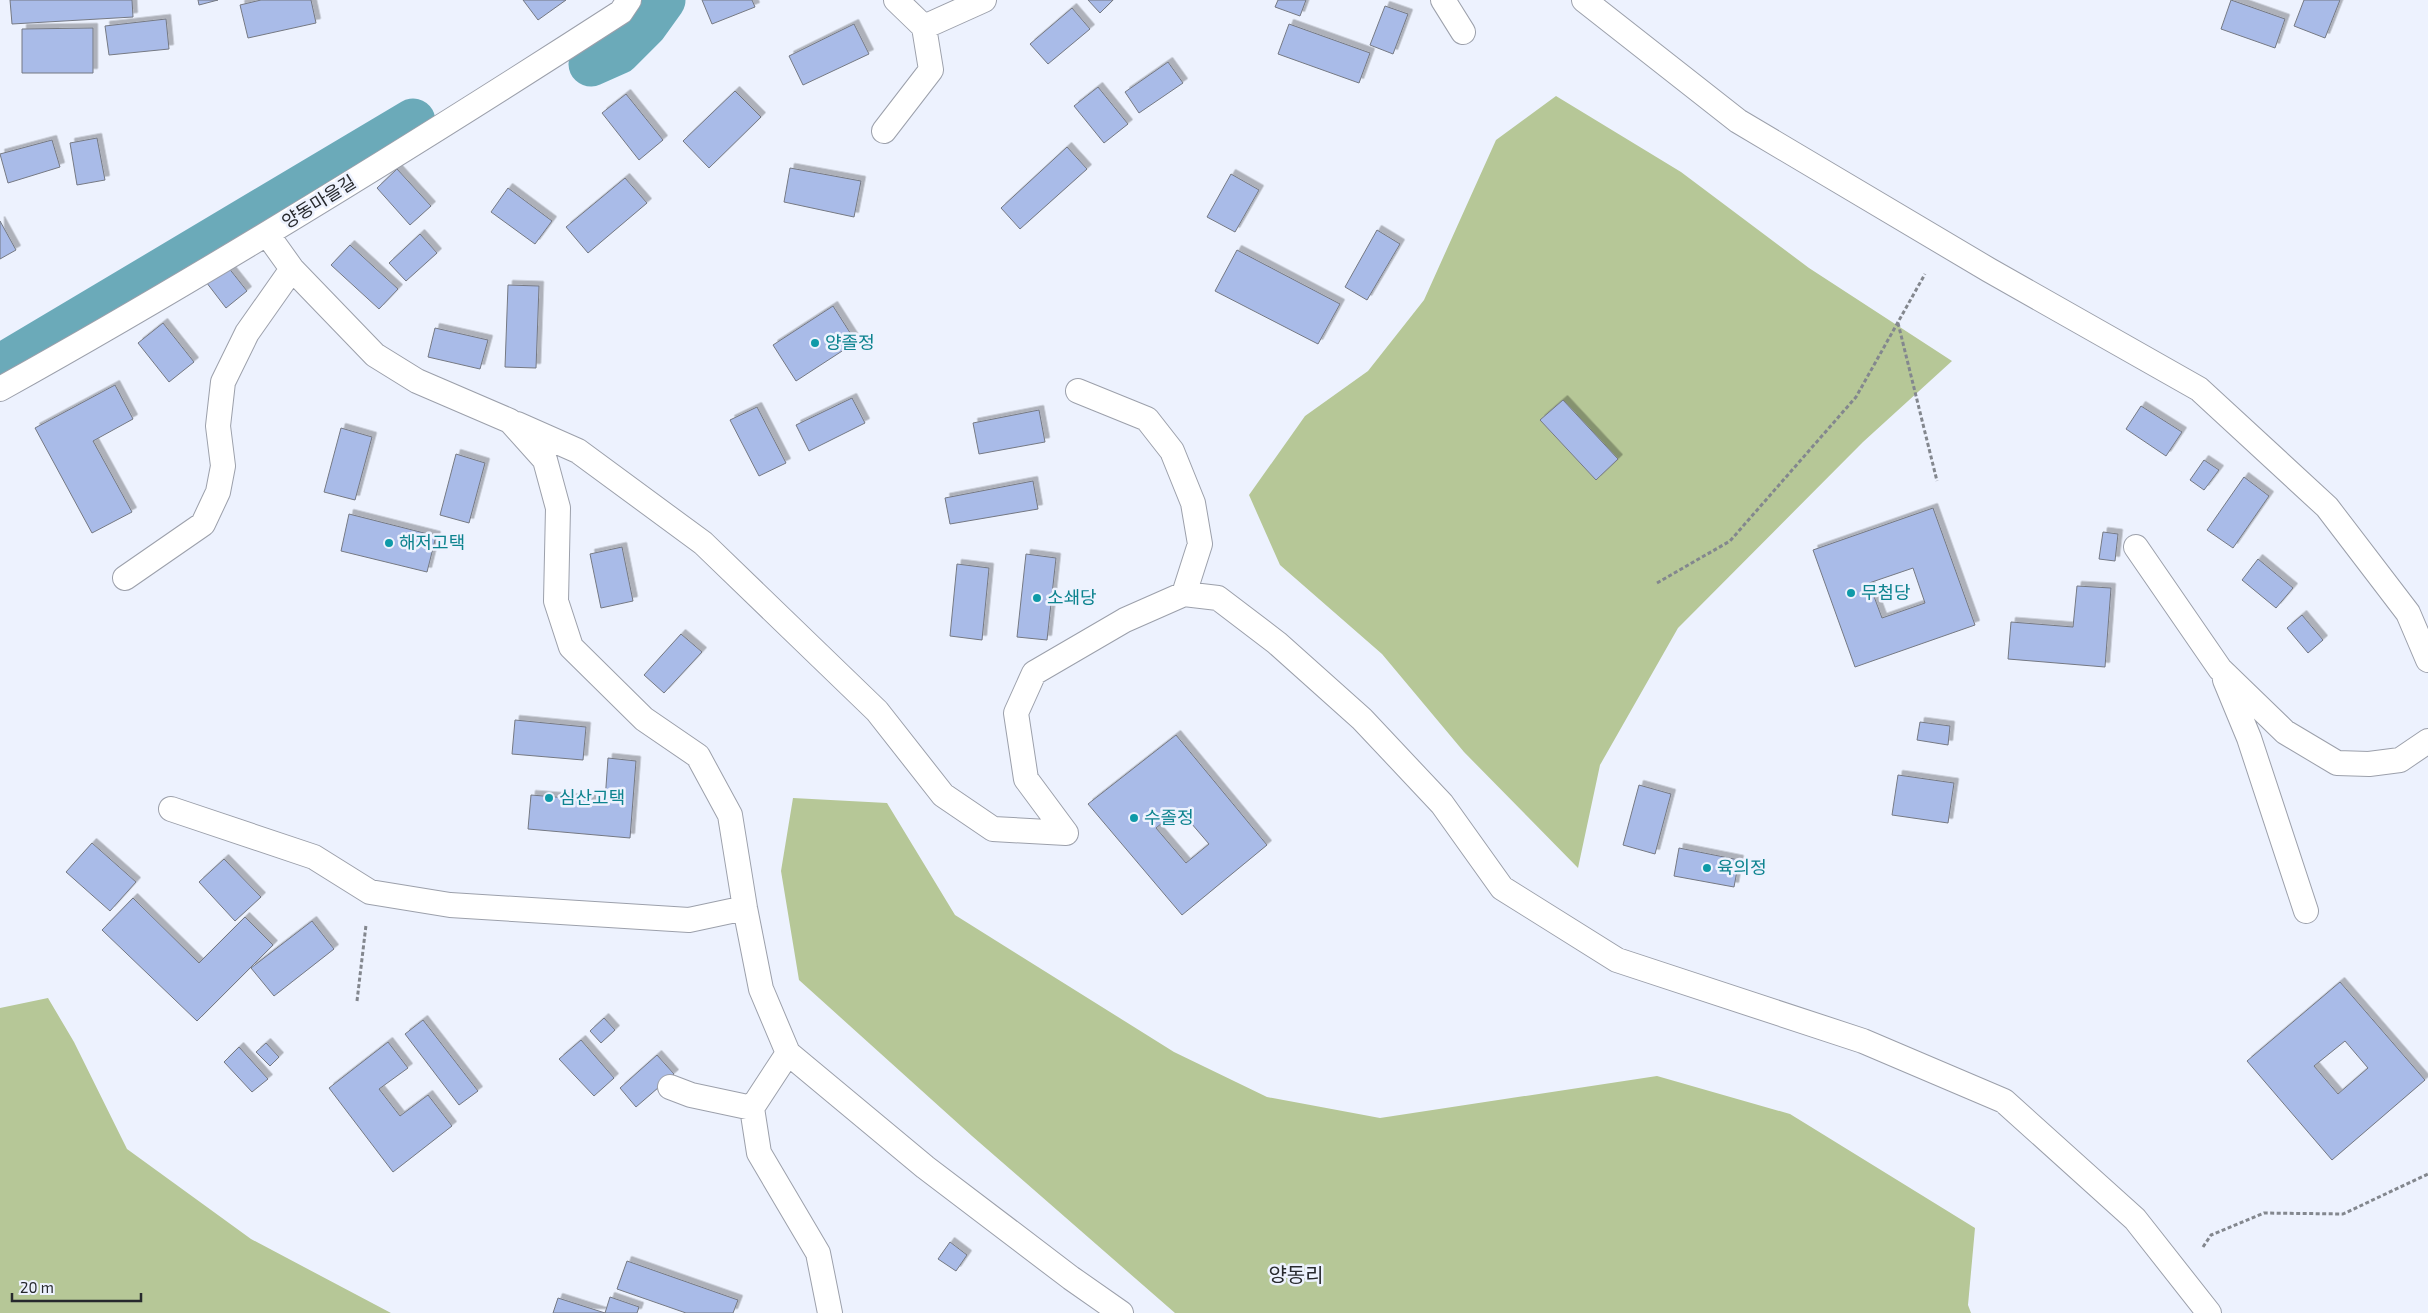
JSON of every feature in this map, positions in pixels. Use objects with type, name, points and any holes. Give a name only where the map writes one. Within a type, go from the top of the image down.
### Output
[{"type":"lane","name":"양동마을길","points":[[0,389],[84,342],[267,234],[499,91],[621,12],[629,0]]},
{"type":"lane","points":[[884,131],[931,70],[924,26],[896,0]]},
{"type":"lane","points":[[924,26],[984,0]]},
{"type":"lane","points":[[1443,0],[1463,32]]},
{"type":"lane","points":[[1584,0],[1738,121],[1943,243],[2199,389],[2327,507],[2408,612],[2428,660]]},
{"type":"lane","points":[[267,234],[292,269],[375,355],[417,381],[578,451],[703,543],[877,711],[943,795],[993,829],[1066,833],[1026,779],[1016,713],[1034,673],[1124,620],[1184,594],[1218,598],[1277,643],[1362,720],[1442,804],[1502,888],[1617,960],[1863,1041],[2004,1101],[2135,1219],[2182,1279],[2198,1310]]},
{"type":"lane","points":[[125,578],[202,524],[218,492],[223,466],[218,426],[223,382],[247,333],[292,269]]},
{"type":"lane","points":[[1078,391],[1148,419],[1172,451],[1193,503],[1200,544],[1184,594]]},
{"type":"lane","points":[[510,421],[545,460],[558,508],[556,601],[571,647],[644,719],[698,756],[730,815],[760,989],[788,1053],[925,1167],[1071,1278],[1121,1313]]},
{"type":"lane","points":[[2136,547],[2220,669],[2285,732],[2337,763],[2369,764],[2400,760],[2428,741]]},
{"type":"lane","points":[[2220,669],[2249,738],[2306,911]]},
{"type":"lane","points":[[170,809],[314,857],[370,892],[450,905],[689,920],[745,908]]},
{"type":"lane","points":[[788,1053],[752,1108],[759,1153],[818,1253],[830,1313]]},
{"type":"lane","points":[[670,1087],[691,1095],[752,1108]]},
{"type":"path","points":[[1657,583],[1730,542],[1856,397],[1943,243]]},
{"type":"path","points":[[1898,322],[1937,481]]},
{"type":"path","points":[[357,1001],[370,892]]},
{"type":"path","points":[[2182,1279],[2211,1235],[2264,1213],[2343,1214],[2428,1174]]},
{"type":"green space","points":[[1556,96],[1681,172],[1809,268],[1952,361],[1863,442],[1678,628],[1600,765],[1578,868],[1464,752],[1382,654],[1280,565],[1249,495],[1305,416],[1368,371],[1424,300],[1496,140]]},
{"type":"green space","points":[[793,798],[887,803],[955,915],[1174,1052],[1267,1097],[1380,1118],[1657,1076],[1790,1114],[1975,1228],[1968,1305],[1971,1313],[1175,1313],[972,1136],[799,980],[781,871]]},
{"type":"green space","points":[[48,998],[74,1042],[127,1149],[251,1239],[391,1313],[0,1313],[0,1008]]},
{"type":"building","points":[[10,0],[132,0],[133,17],[12,24]]},
{"type":"building","points":[[198,0],[218,0],[199,5]]},
{"type":"building","points":[[261,0],[311,0],[316,23],[248,38],[240,5]]},
{"type":"building","points":[[523,0],[566,0],[538,20]]},
{"type":"building","points":[[702,0],[752,0],[755,7],[712,24]]},
{"type":"building","points":[[1088,0],[1113,0],[1100,13]]},
{"type":"building","points":[[1278,0],[1306,0],[1300,16],[1275,7]]},
{"type":"building","points":[[2231,0],[2285,19],[2275,48],[2221,29]]},
{"type":"building","points":[[2304,0],[2340,0],[2325,38],[2294,26]]},
{"type":"building","points":[[1385,6],[1408,14],[1393,54],[1370,45]]},
{"type":"building","points":[[1072,8],[1090,29],[1048,64],[1030,44]]},
{"type":"building","points":[[166,19],[169,49],[109,55],[105,26]]},
{"type":"building","points":[[854,24],[869,54],[803,85],[789,56]]},
{"type":"building","points":[[1289,24],[1370,53],[1359,83],[1278,54]]},
{"type":"building","points":[[93,28],[93,73],[22,73],[22,29]]},
{"type":"building","points":[[1168,62],[1183,83],[1139,113],[1125,92]]},
{"type":"building","points":[[1098,87],[1128,124],[1104,143],[1074,106]]},
{"type":"building","points":[[735,91],[761,117],[709,168],[683,141]]},
{"type":"building","points":[[626,94],[663,140],[639,160],[602,113]]},
{"type":"building","points":[[97,138],[105,180],[77,185],[70,143]]},
{"type":"building","points":[[52,140],[60,167],[8,183],[0,154]]},
{"type":"building","points":[[1067,147],[1087,169],[1020,229],[1001,208]]},
{"type":"building","points":[[790,168],[861,181],[854,217],[784,202]]},
{"type":"building","points":[[397,169],[431,206],[410,225],[377,188]]},
{"type":"building","points":[[1231,174],[1259,190],[1235,232],[1207,217]]},
{"type":"building","points":[[625,178],[647,203],[588,253],[566,227]]},
{"type":"building","points":[[508,188],[552,221],[535,244],[491,212]]},
{"type":"building","points":[[0,221],[16,250],[0,259]]},
{"type":"building","points":[[1377,230],[1400,244],[1367,300],[1345,287]]},
{"type":"building","points":[[420,234],[437,253],[406,281],[389,263]]},
{"type":"building","points":[[350,245],[398,289],[379,309],[331,265]]},
{"type":"building","points":[[1237,250],[1340,304],[1318,344],[1215,291]]},
{"type":"building","points":[[224,262],[247,291],[226,308],[203,278]]},
{"type":"building","points":[[508,285],[539,286],[536,368],[505,367]]},
{"type":"building","name":"양졸정","points":[[833,306],[856,342],[796,381],[773,345]]},
{"type":"building","points":[[163,323],[194,362],[169,382],[138,343]]},
{"type":"building","points":[[435,328],[488,340],[480,369],[428,357]]},
{"type":"building","points":[[115,385],[133,419],[93,441],[132,512],[92,533],[35,428]]},
{"type":"building","points":[[852,398],[865,423],[809,451],[796,425]]},
{"type":"building","points":[[1563,400],[1618,459],[1596,480],[1540,420]]},
{"type":"building","points":[[2141,406],[2182,432],[2166,456],[2126,429]]},
{"type":"building","points":[[757,407],[786,463],[759,476],[730,420]]},
{"type":"building","points":[[1039,410],[1045,442],[979,454],[973,423]]},
{"type":"building","points":[[341,428],[372,437],[355,500],[324,492]]},
{"type":"building","points":[[456,454],[485,463],[469,523],[440,515]]},
{"type":"building","points":[[2204,460],[2219,470],[2204,490],[2190,480]]},
{"type":"building","points":[[2244,477],[2269,496],[2233,548],[2207,530]]},
{"type":"building","points":[[1033,481],[1038,509],[950,524],[945,498]]},
{"type":"building","name":"무첨당","points":[[1933,508],[1975,625],[1855,667],[1813,550]],"holes":[[[1913,568],[1925,603],[1882,618],[1869,583]]]},
{"type":"building","name":"해저고택","points":[[349,514],[436,536],[427,572],[341,551]]},
{"type":"building","points":[[2103,532],[2118,534],[2115,561],[2099,559]]},
{"type":"building","points":[[622,547],[633,601],[601,608],[590,554]]},
{"type":"building","name":"소쇄당","points":[[1026,554],[1056,558],[1047,640],[1017,637]]},
{"type":"building","points":[[2258,559],[2293,588],[2276,608],[2242,580]]},
{"type":"building","points":[[957,564],[989,568],[982,640],[950,636]]},
{"type":"building","points":[[2077,586],[2111,588],[2105,667],[2008,659],[2011,622],[2073,627]]},
{"type":"building","points":[[2302,615],[2323,640],[2308,653],[2287,628]]},
{"type":"building","points":[[681,634],[702,652],[664,693],[644,675]]},
{"type":"building","points":[[515,720],[586,727],[583,760],[512,754]]},
{"type":"building","points":[[1920,722],[1950,726],[1948,745],[1917,740]]},
{"type":"building","name":"수졸정","points":[[1176,735],[1267,845],[1182,915],[1088,804]],"holes":[[[1179,809],[1209,844],[1186,863],[1156,828]]]},
{"type":"building","name":"심산고택","points":[[608,758],[636,761],[630,838],[528,829],[531,795],[605,801]]},
{"type":"building","points":[[1898,775],[1954,783],[1948,823],[1892,815]]},
{"type":"building","points":[[1639,785],[1671,794],[1655,854],[1623,845]]},
{"type":"building","points":[[92,843],[136,882],[110,911],[66,872]]},
{"type":"building","name":"육의정","points":[[1679,848],[1739,860],[1734,887],[1674,876]]},
{"type":"building","points":[[224,859],[261,897],[235,921],[199,882]]},
{"type":"building","points":[[133,898],[199,963],[245,917],[273,945],[197,1021],[102,930]]},
{"type":"building","points":[[312,921],[334,949],[274,996],[251,968]]},
{"type":"building","points":[[2340,982],[2425,1080],[2332,1160],[2247,1061]],"holes":[[[2345,1041],[2368,1068],[2338,1094],[2314,1066]]]},
{"type":"building","points":[[604,1018],[615,1030],[601,1043],[590,1031]]},
{"type":"building","points":[[423,1020],[478,1091],[459,1105],[405,1034]]},
{"type":"building","points":[[581,1040],[614,1078],[594,1096],[559,1059]]},
{"type":"building","points":[[388,1042],[408,1068],[379,1089],[400,1116],[428,1095],[452,1126],[393,1172],[329,1088]]},
{"type":"building","points":[[266,1043],[279,1057],[270,1066],[256,1052]]},
{"type":"building","points":[[239,1047],[268,1079],[252,1092],[224,1062]]},
{"type":"building","points":[[657,1055],[674,1074],[636,1107],[620,1088]]},
{"type":"building","points":[[950,1242],[967,1255],[956,1271],[938,1259]]},
{"type":"building","points":[[627,1261],[738,1300],[733,1313],[686,1313],[617,1289]]},
{"type":"building","points":[[610,1297],[639,1307],[637,1313],[605,1313]]},
{"type":"building","points":[[558,1298],[605,1313],[553,1313]]},
{"type":"waterway","points":[[591,64],[618,52],[645,25],[663,0]]},
{"type":"waterway","points":[[0,367],[413,121]]},
{"type":"place","name":"양졸정","points":[[815,343]]},
{"type":"place","name":"해저고택","points":[[389,543]]},
{"type":"place","name":"무첨당","points":[[1851,593]]},
{"type":"place","name":"소쇄당","points":[[1037,598]]},
{"type":"place","name":"심산고택","points":[[549,798]]},
{"type":"place","name":"수졸정","points":[[1134,818]]},
{"type":"place","name":"육의정","points":[[1707,868]]},
{"type":"district","name":"양동리","points":[[1296,1275]]}]
